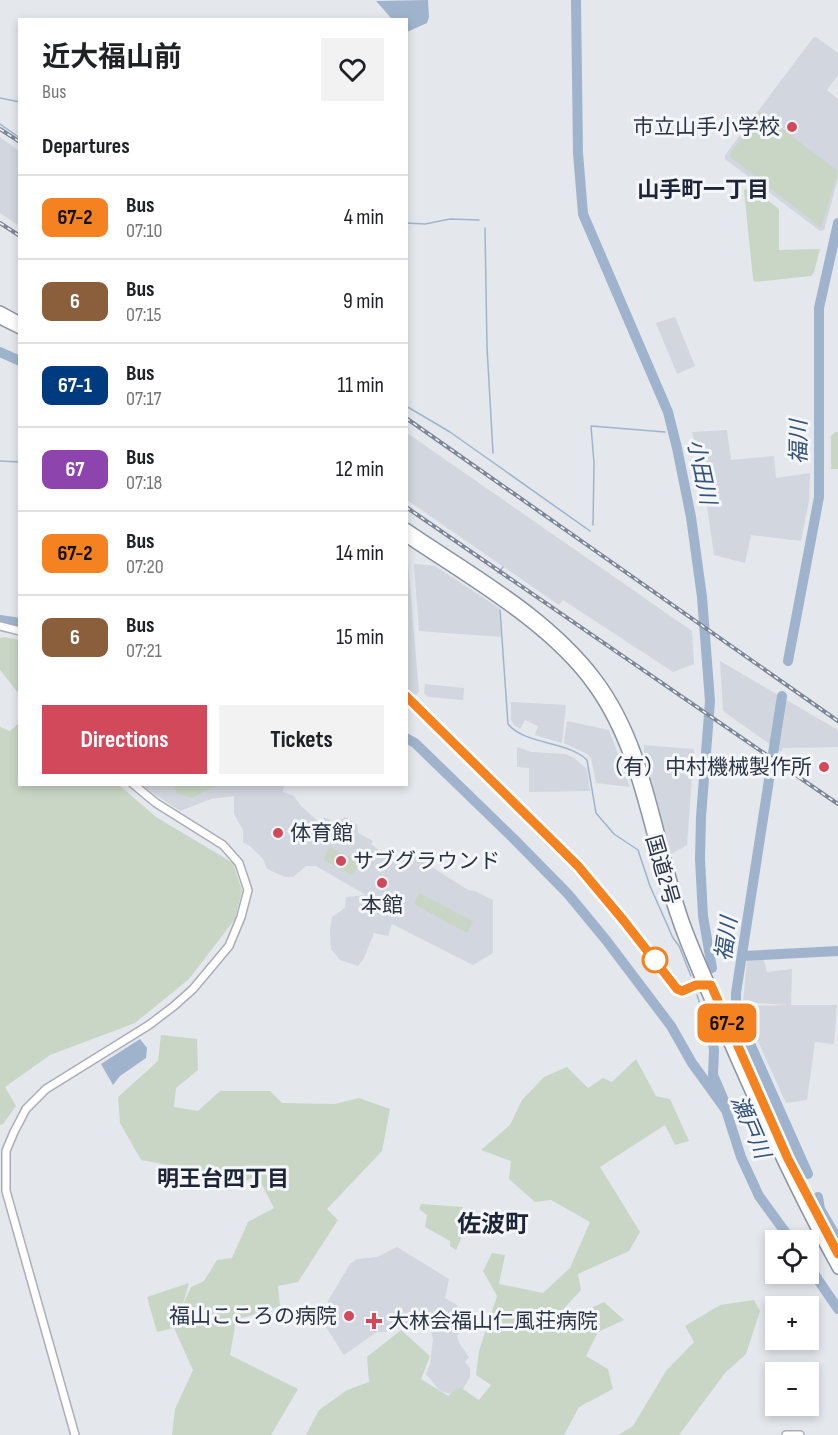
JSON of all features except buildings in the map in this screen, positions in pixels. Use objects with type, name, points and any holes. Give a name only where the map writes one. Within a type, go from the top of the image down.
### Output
[{"type":"highway","points":[[0,311],[18,321]]},
{"type":"highway","points":[[0,319],[18,328]]},
{"type":"highway","name":"国道2号","points":[[408,529],[538,619],[582,660],[606,691],[624,725],[639,764],[681,911],[707,985],[788,1159],[838,1254]]},
{"type":"highway","name":"国道2号","points":[[408,538],[531,623],[558,647],[592,685],[612,716],[627,751],[668,894],[783,1165],[838,1269]]},
{"type":"street","points":[[0,626],[18,630]]},
{"type":"street","points":[[408,700],[578,866],[677,989],[682,991],[696,985],[707,985]]},
{"type":"street","points":[[75,1435],[6,1191],[6,1152],[26,1109],[46,1089],[149,1025],[193,989],[229,946],[241,917],[248,890],[244,874],[232,854],[156,803],[135,786]]},
{"type":"street","points":[[786,1435],[800,1435]]},
{"type":"shaded area","name":"市立山手小学校","points":[[816,37],[838,53],[838,75],[827,90],[838,99],[838,178],[824,230],[820,231],[725,159],[725,155]]},
{"type":"shaded area","points":[[0,137],[18,150],[18,225],[0,213]]},
{"type":"shaded area","points":[[675,317],[695,366],[677,374],[656,323]]},
{"type":"shaded area","points":[[727,430],[731,460],[774,456],[776,478],[810,473],[809,500],[801,541],[751,535],[745,563],[714,555],[703,478],[692,432]]},
{"type":"shaded area","points":[[408,434],[692,631],[694,664],[673,672],[563,600],[559,605],[408,501]]},
{"type":"shaded area","points":[[408,563],[419,692],[414,697],[408,690]]},
{"type":"shaded area","points":[[414,564],[435,566],[499,608],[501,637],[419,631]]},
{"type":"shaded area","points":[[720,661],[838,730],[838,747],[783,748],[781,752],[723,711]]},
{"type":"shaded area","points":[[425,684],[464,688],[463,700],[428,697],[424,693]]},
{"type":"shaded area","points":[[511,702],[566,705],[562,743],[535,735],[538,726],[525,720],[520,729],[514,725],[511,720]]},
{"type":"shaded area","points":[[567,721],[609,730],[630,787],[596,783],[591,758],[564,743]]},
{"type":"shaded area","points":[[644,745],[694,749],[687,845],[671,854],[644,753]]},
{"type":"shaded area","points":[[517,747],[531,752],[565,754],[573,757],[587,769],[590,791],[529,792],[529,768],[517,767]]},
{"type":"shaded area","points":[[142,786],[284,786],[283,792],[294,796],[301,806],[320,823],[324,817],[335,823],[345,817],[357,824],[358,833],[373,841],[371,844],[392,861],[402,856],[413,855],[468,890],[493,900],[493,953],[473,965],[392,924],[388,936],[374,933],[364,958],[358,966],[340,960],[331,949],[332,917],[345,908],[346,897],[366,895],[316,866],[306,866],[293,877],[285,877],[267,869],[263,859],[243,842],[243,830],[234,814],[234,796],[211,799],[180,811]]},
{"type":"shaded area","points":[[764,960],[767,972],[792,969],[791,1005],[837,1005],[834,1044],[815,1042],[807,1100],[786,1103],[746,1015],[754,1006],[789,1005],[743,1002],[747,961]]},
{"type":"shaded area","name":"大林会福山仁風荘病院","points":[[397,1247],[449,1279],[445,1298],[457,1305],[461,1324],[457,1336],[469,1357],[465,1362],[470,1368],[470,1377],[463,1389],[451,1394],[440,1391],[426,1374],[430,1364],[433,1339],[428,1320],[386,1332],[377,1332],[344,1355],[322,1321],[328,1301],[350,1264],[357,1259],[377,1257]]},
{"type":"green space","points":[[760,112],[838,171],[821,228],[729,156]]},
{"type":"green space","points":[[750,187],[779,209],[779,250],[820,249],[811,276],[755,282],[744,190]]},
{"type":"green space","points":[[838,432],[838,469],[831,469],[831,436]]},
{"type":"green space","points":[[0,638],[18,640],[18,693],[0,670]]},
{"type":"green space","points":[[18,724],[18,786],[120,786],[156,817],[233,863],[242,891],[235,919],[189,979],[135,1023],[50,1055],[5,1087],[16,1106],[0,1125],[0,727],[10,731]]},
{"type":"green space","points":[[174,786],[216,786],[192,798],[177,793]]},
{"type":"green space","name":"サブグラウンド","points":[[330,847],[359,862],[353,875],[323,860]]},
{"type":"green space","points":[[419,893],[473,921],[467,933],[414,904]]},
{"type":"green space","points":[[161,1035],[197,1039],[198,1070],[176,1088],[174,1107],[198,1111],[220,1091],[270,1091],[282,1103],[335,1104],[359,1098],[390,1109],[382,1151],[327,1209],[338,1220],[298,1282],[278,1286],[280,1306],[236,1320],[230,1355],[298,1389],[271,1435],[172,1435],[175,1409],[193,1370],[174,1328],[157,1332],[147,1297],[189,1283],[182,1307],[191,1287],[204,1281],[217,1260],[232,1258],[248,1222],[274,1208],[257,1175],[228,1191],[190,1169],[141,1160],[120,1123],[118,1097],[158,1061]]},
{"type":"green space","points":[[636,1059],[656,1096],[670,1099],[689,1141],[675,1145],[665,1125],[600,1167],[640,1232],[629,1251],[578,1274],[581,1290],[556,1317],[562,1322],[604,1302],[624,1320],[598,1332],[586,1356],[608,1369],[613,1389],[579,1407],[564,1435],[306,1435],[319,1410],[347,1390],[369,1382],[367,1357],[401,1330],[430,1356],[421,1379],[448,1396],[460,1387],[479,1400],[491,1385],[476,1375],[479,1351],[497,1296],[483,1271],[492,1253],[505,1255],[499,1284],[543,1293],[570,1268],[590,1222],[551,1200],[535,1202],[509,1179],[511,1161],[481,1150],[510,1125],[522,1100],[544,1077],[567,1067],[588,1088],[603,1078],[612,1082]]},
{"type":"green space","points":[[421,1204],[463,1207],[465,1230],[456,1250],[450,1246],[450,1241],[425,1227],[427,1215],[419,1209]]},
{"type":"green space","points":[[754,1300],[760,1311],[746,1354],[725,1373],[679,1435],[618,1435],[633,1426],[666,1371],[694,1342],[685,1326],[720,1305]]},
{"type":"water","points":[[428,0],[427,23],[408,32],[408,18],[391,18],[376,1]]},
{"type":"water","points":[[140,1039],[147,1048],[146,1058],[120,1076],[113,1085],[101,1064]]},
{"type":"waterway","name":"小田川","points":[[576,0],[578,153],[583,214],[668,412],[691,517],[702,597],[710,701],[700,859],[703,916],[712,968]]},
{"type":"waterway","points":[[0,98],[18,102]]},
{"type":"waterway","points":[[0,124],[18,137]]},
{"type":"waterway","points":[[408,223],[425,224],[450,219],[479,220]]},
{"type":"waterway","name":"福川","points":[[788,661],[819,497],[819,308],[838,223]]},
{"type":"waterway","points":[[485,228],[487,347],[493,453]]},
{"type":"waterway","name":"瀬戸川","points":[[0,352],[18,360]]},
{"type":"waterway","points":[[408,407],[450,432],[590,531]]},
{"type":"waterway","points":[[593,525],[594,463],[591,426],[665,432]]},
{"type":"waterway","points":[[0,461],[18,462]]},
{"type":"waterway","points":[[498,573],[503,567]]},
{"type":"waterway","points":[[500,610],[508,724],[525,736],[569,749],[587,760],[596,813],[614,834],[638,850],[650,886],[691,976]]},
{"type":"waterway","points":[[0,620],[18,623]]},
{"type":"waterway","name":"福川","points":[[782,696],[736,993],[736,1012],[808,1174]]},
{"type":"waterway","name":"瀬戸川","points":[[408,739],[415,743],[514,839],[568,894],[606,940],[671,1026],[692,1063],[726,1110],[741,1157],[759,1196],[784,1230]]},
{"type":"waterway","points":[[743,956],[838,951]]},
{"type":"waterway","points":[[697,995],[713,1045]]},
{"type":"waterway","name":"小田川","points":[[707,1004],[714,1050],[713,1075],[725,1103]]},
{"type":"waterway","name":"福川","points":[[818,1197],[820,1209],[838,1240]]},
{"type":"waterway","name":"瀬戸川","points":[[819,1281],[838,1309]]},
{"type":"railway","points":[[0,129],[18,141]]},
{"type":"railway","points":[[0,223],[18,235]]},
{"type":"railway","points":[[408,419],[838,721]]},
{"type":"railway","points":[[408,508],[838,804]]},
{"type":"bus line","name":"67-2","points":[[408,698],[578,866],[677,989],[682,991],[696,985],[711,985],[788,1159],[838,1254]]},
{"type":"place","name":"市立山手小学校","points":[[792,127]]},
{"type":"place","name":"（有）中村機械製作所","points":[[824,767]]},
{"type":"place","name":"体育館","points":[[278,833]]},
{"type":"place","name":"サブグラウンド","points":[[341,861]]},
{"type":"place","name":"本館","points":[[382,883]]},
{"type":"place","name":"福山こころの病院","points":[[349,1316]]},
{"type":"place","name":"大林会福山仁風荘病院","points":[[374,1321]]},
{"type":"district","name":"山手町一丁目","points":[[703,190]]},
{"type":"district","name":"明王台四丁目","points":[[223,1179]]},
{"type":"district","name":"佐波町","points":[[493,1224]]}]
